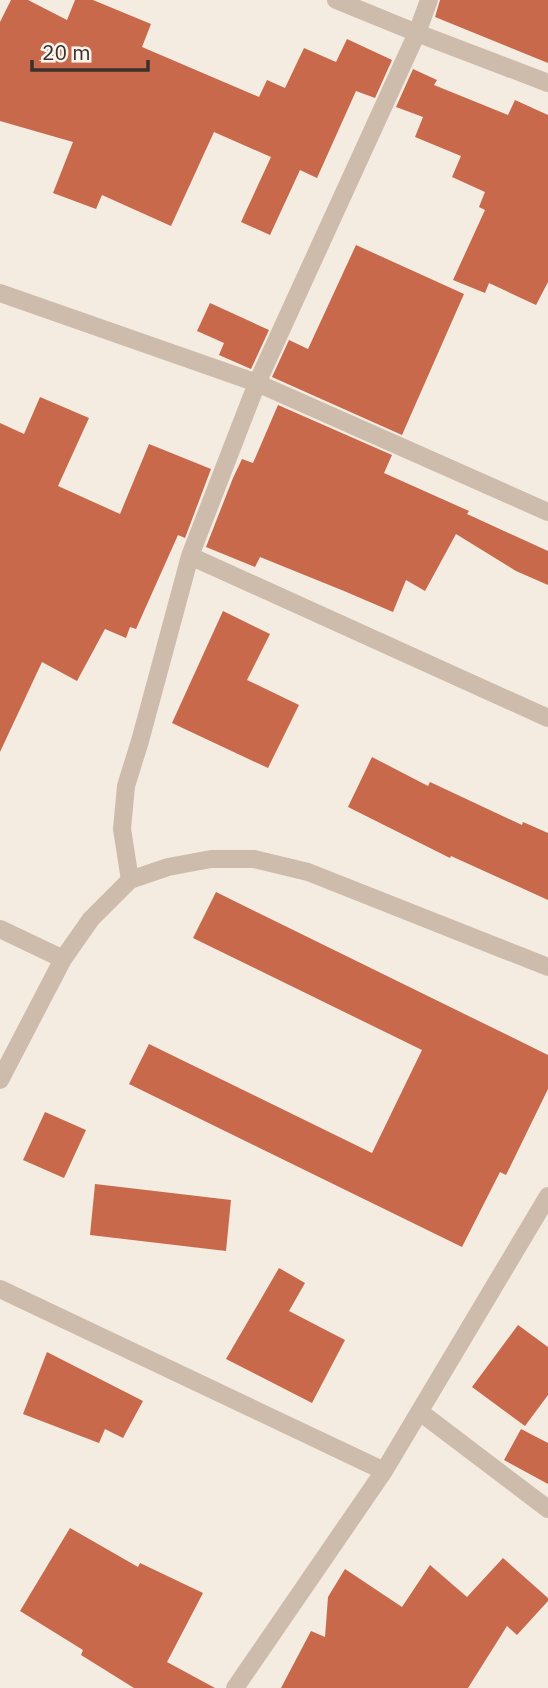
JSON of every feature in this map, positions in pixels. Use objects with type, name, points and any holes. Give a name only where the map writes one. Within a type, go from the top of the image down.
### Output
[{"type":"street","points":[[336,0],[548,83]]},
{"type":"street","points":[[130,880],[122,829],[126,786],[141,741],[190,556],[257,383],[417,33],[429,0]]},
{"type":"street","points":[[0,293],[257,383],[548,512]]},
{"type":"street","points":[[190,556],[548,718]]},
{"type":"street","points":[[0,1080],[63,959],[90,919],[130,880],[168,867],[211,859],[254,859],[308,872],[548,967]]},
{"type":"street","points":[[0,929],[63,959]]},
{"type":"street","points":[[235,1688],[384,1471],[548,1196]]},
{"type":"street","points":[[0,1289],[384,1471]]},
{"type":"street","points":[[420,1412],[548,1509]]},
{"type":"building","points":[[11,0],[28,0],[67,20],[75,0],[93,0],[151,24],[142,47],[259,97],[267,80],[285,88],[304,48],[336,62],[347,39],[392,60],[375,98],[356,91],[317,178],[300,170],[270,235],[241,222],[271,157],[214,132],[171,226],[102,195],[96,209],[53,193],[73,142],[0,121],[0,22]]},
{"type":"building","points":[[440,0],[548,0],[548,63],[435,17]]},
{"type":"building","points":[[413,69],[437,80],[434,85],[508,115],[515,100],[548,115],[548,282],[536,305],[489,283],[485,293],[453,280],[485,210],[479,207],[485,192],[452,177],[461,156],[415,137],[423,117],[396,107]]},
{"type":"building","points":[[356,245],[464,294],[402,435],[272,377],[289,340],[308,349]]},
{"type":"building","points":[[210,303],[269,330],[251,369],[219,355],[224,343],[197,331]]},
{"type":"building","points":[[40,397],[89,418],[58,486],[120,514],[149,444],[211,469],[185,538],[178,535],[136,629],[130,627],[126,638],[105,629],[77,681],[42,662],[0,752],[0,423],[24,434]]},
{"type":"building","points":[[278,405],[392,455],[384,473],[469,511],[467,514],[548,551],[548,585],[516,571],[456,534],[425,591],[406,580],[393,612],[260,557],[255,567],[206,547],[242,459],[253,463]]},
{"type":"building","points":[[223,611],[270,634],[247,680],[299,705],[268,768],[172,723]]},
{"type":"building","points":[[372,757],[428,786],[430,782],[522,825],[523,822],[548,833],[548,900],[451,856],[450,858],[348,807]]},
{"type":"building","points":[[216,892],[548,1055],[548,1089],[506,1175],[500,1172],[462,1247],[129,1084],[149,1044],[372,1153],[422,1050],[193,938]]},
{"type":"building","points":[[45,1112],[86,1130],[64,1178],[23,1160]]},
{"type":"building","points":[[95,1184],[231,1200],[226,1251],[90,1235]]},
{"type":"building","points":[[279,1268],[305,1283],[289,1311],[345,1340],[312,1403],[226,1359]]},
{"type":"building","points":[[518,1325],[548,1347],[548,1395],[525,1426],[472,1387]]},
{"type":"building","points":[[47,1352],[143,1401],[123,1438],[105,1429],[99,1443],[23,1414]]},
{"type":"building","points":[[521,1429],[548,1443],[548,1484],[504,1460]]},
{"type":"building","points":[[70,1528],[138,1567],[140,1563],[203,1593],[167,1662],[215,1688],[134,1688],[81,1655],[83,1650],[20,1611]]},
{"type":"building","points":[[503,1558],[548,1598],[548,1601],[517,1635],[507,1626],[468,1688],[281,1688],[311,1631],[325,1637],[328,1597],[345,1569],[402,1607],[430,1565],[467,1597]]}]
